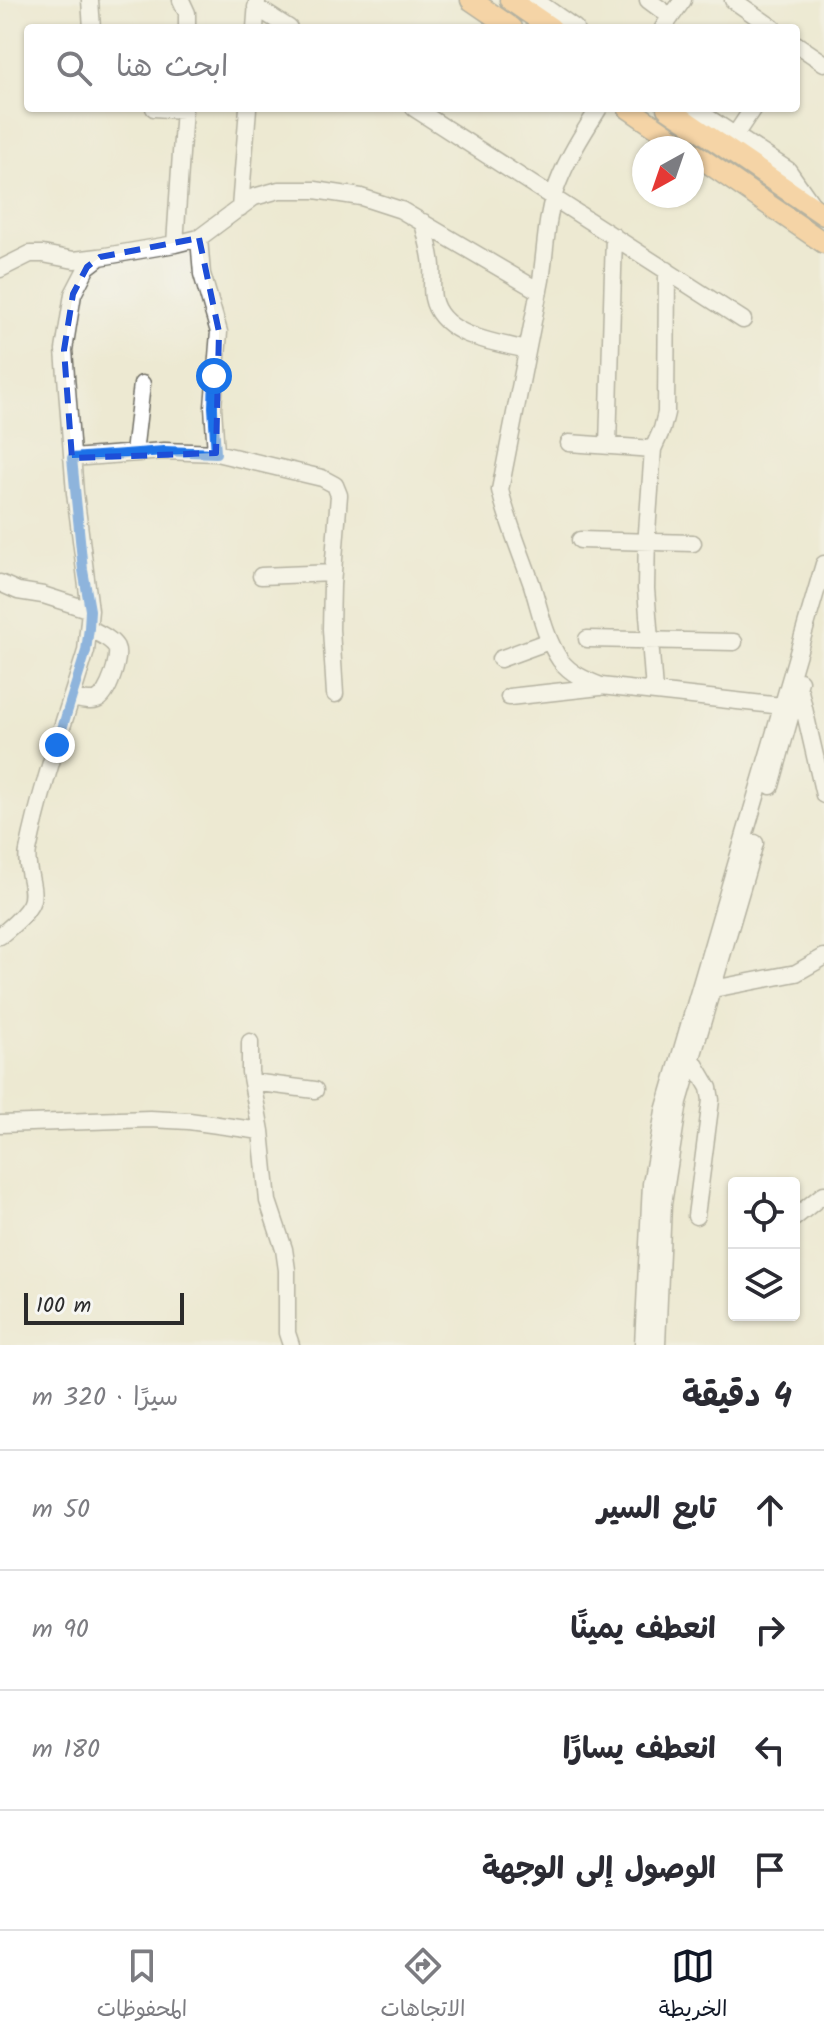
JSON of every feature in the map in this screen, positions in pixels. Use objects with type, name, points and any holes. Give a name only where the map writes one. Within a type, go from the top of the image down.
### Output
[{"type":"main road","points":[[471,0],[506,24]]},
{"type":"main road","points":[[510,0],[545,24]]},
{"type":"main road","points":[[634,112],[669,136]]},
{"type":"main road","points":[[673,112],[820,213]]},
{"type":"main road","points":[[704,160],[824,243]]},
{"type":"street","points":[[90,0],[92,24]]},
{"type":"street","points":[[181,0],[187,13],[187,24]]},
{"type":"street","points":[[535,0],[569,24]]},
{"type":"street","points":[[648,0],[667,22],[683,0]]},
{"type":"street","points":[[733,0],[754,6],[770,24]]},
{"type":"street","points":[[255,24],[257,4]]},
{"type":"street","points":[[257,4],[284,24]]},
{"type":"street","points":[[800,47],[824,63]]},
{"type":"street","points":[[175,244],[184,112]]},
{"type":"street","points":[[240,208],[248,112]]},
{"type":"street","points":[[420,112],[743,320]]},
{"type":"street","points":[[597,112],[557,185],[500,490],[549,641],[562,662],[579,677],[601,686]]},
{"type":"street","points":[[699,112],[788,170],[820,213]]},
{"type":"street","points":[[735,135],[750,112]]},
{"type":"street","points":[[0,269],[30,254],[74,260],[199,238],[254,197],[279,190],[315,190],[361,197],[401,210],[539,291]]},
{"type":"street","points":[[423,222],[432,261],[432,296],[438,312],[450,325],[469,334],[527,350]]},
{"type":"street","points":[[608,446],[614,236]]},
{"type":"street","points":[[199,238],[202,274],[219,332],[213,407],[216,453]]},
{"type":"street","points":[[0,936],[31,903],[27,857],[86,651],[90,610],[83,570],[64,350],[73,294],[87,267],[100,257]]},
{"type":"street","points":[[654,691],[646,589],[647,542],[653,449],[666,413],[667,270]]},
{"type":"street","points":[[134,453],[142,384]]},
{"type":"street","points":[[569,443],[653,449]]},
{"type":"street","points":[[72,458],[164,451],[216,453],[322,478],[335,485],[339,495],[331,629],[335,694]]},
{"type":"street","points":[[580,540],[693,543]]},
{"type":"street","points":[[643,1345],[651,1184],[664,1111],[824,564]]},
{"type":"street","points":[[261,576],[333,573]]},
{"type":"street","points":[[0,583],[18,591],[43,595],[90,610]]},
{"type":"street","points":[[657,1345],[663,1204],[679,1102],[824,603]]},
{"type":"street","points":[[71,698],[95,701],[102,697],[107,691],[118,655],[111,642],[89,628]]},
{"type":"street","points":[[587,639],[734,642]]},
{"type":"street","points":[[500,659],[549,641]]},
{"type":"street","points":[[509,697],[601,686],[782,706]]},
{"type":"street","points":[[799,686],[824,795]]},
{"type":"street","points":[[713,989],[796,973],[824,957]]},
{"type":"street","points":[[250,1042],[250,1072],[261,1131],[268,1201],[284,1249],[287,1270],[287,1333],[291,1345]]},
{"type":"street","points":[[692,1059],[709,1088],[711,1100],[696,1216]]},
{"type":"street","points":[[252,1082],[315,1090]]},
{"type":"street","points":[[0,1124],[150,1119],[261,1131]]},
{"type":"street","points":[[800,1213],[824,1194]]},
{"type":"highlighted area","points":[[199,238],[219,332],[216,453],[72,458],[64,350],[73,294],[87,267],[100,257]]},
{"type":"route","points":[[57,745],[86,651],[90,610],[72,458],[164,451],[216,453],[214,376]]}]
